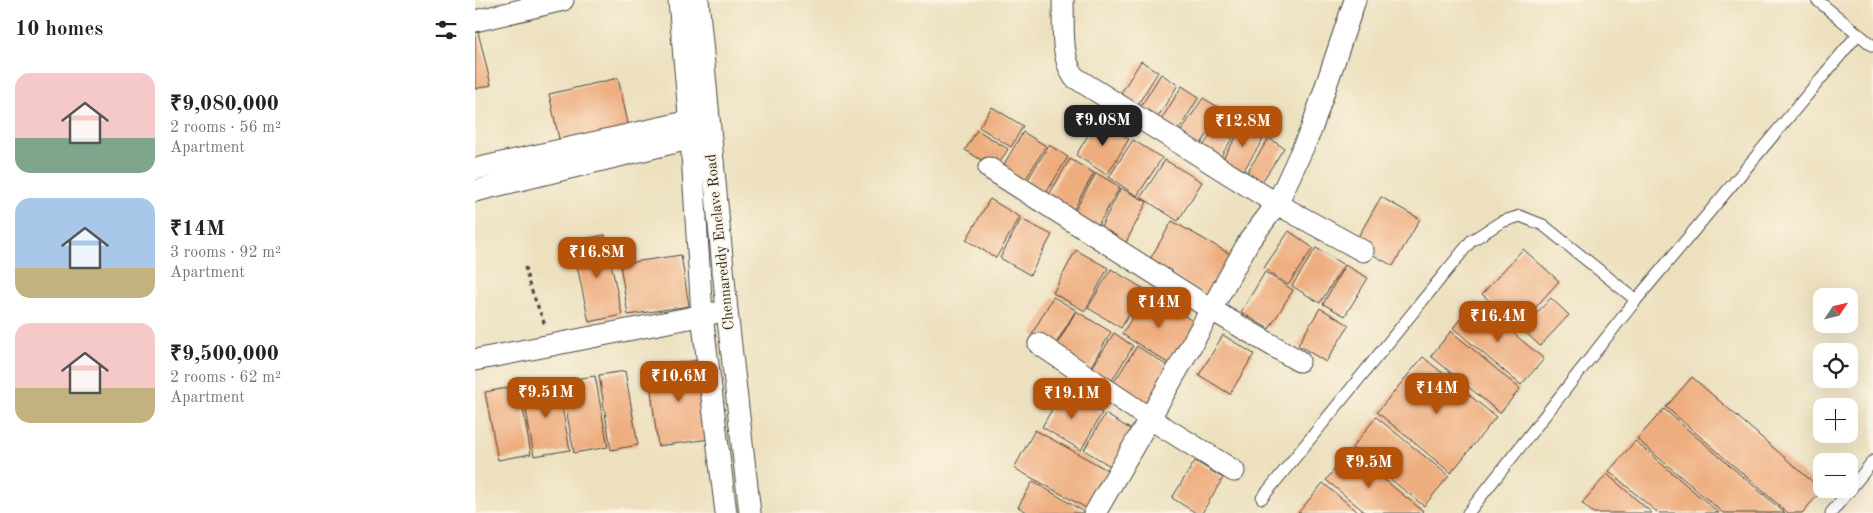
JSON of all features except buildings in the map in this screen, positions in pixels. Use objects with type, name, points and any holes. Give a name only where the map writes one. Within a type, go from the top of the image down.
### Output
[{"type":"street","points":[[475,21],[563,0]]},
{"type":"street","name":"Chennareddy Enclave Road","points":[[679,0],[727,311],[750,513]]},
{"type":"street","name":"Chennareddy Enclave Road","points":[[698,0],[702,316],[726,513]]},
{"type":"street","points":[[1063,0],[1064,50],[1067,66],[1074,77],[1277,204],[1363,251]]},
{"type":"street","points":[[1095,513],[1212,310],[1249,241],[1277,204],[1311,130],[1355,0]]},
{"type":"street","points":[[475,190],[583,155],[700,128]]},
{"type":"street","points":[[475,169],[583,155]]},
{"type":"street","points":[[989,168],[1212,310],[1299,361]]},
{"type":"street","points":[[475,360],[727,311]]},
{"type":"street","points":[[1039,344],[1149,418],[1234,471]]},
{"type":"lane","points":[[1817,0],[1873,46]]},
{"type":"lane","points":[[1467,513],[1636,300],[1858,34]]},
{"type":"lane","points":[[1262,498],[1471,241],[1501,222],[1520,216],[1543,225],[1636,300]]},
{"type":"lane","points":[[1831,513],[1873,461]]},
{"type":"path","points":[[525,267],[529,284],[545,322],[547,345]]}]
